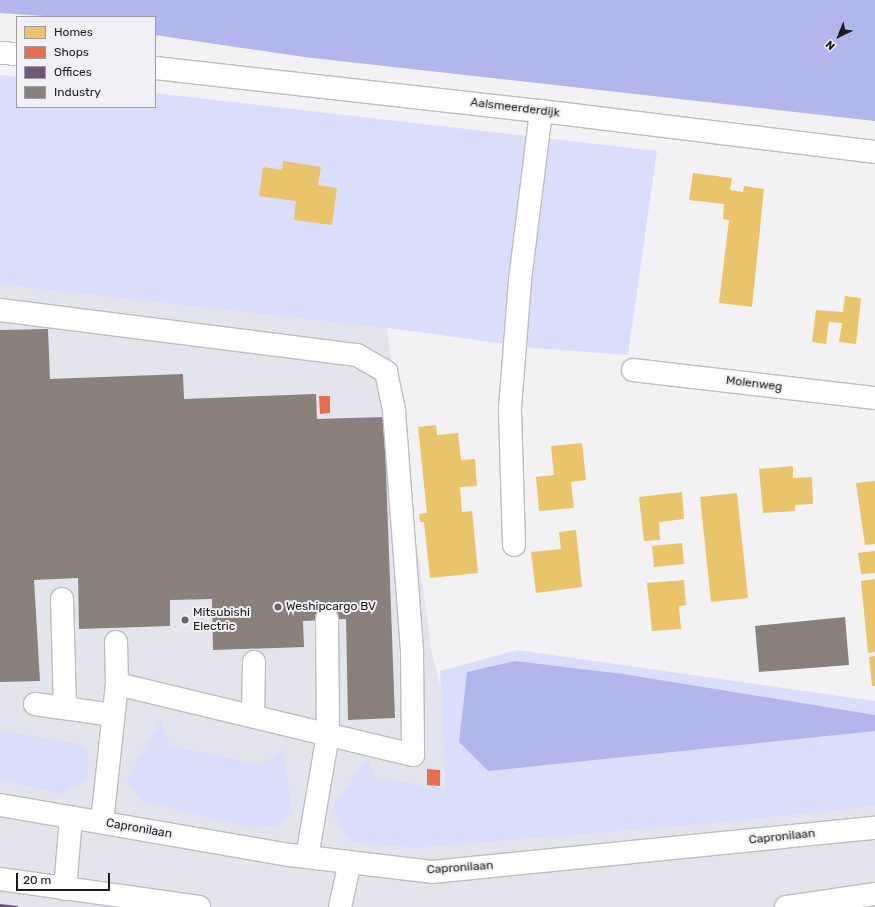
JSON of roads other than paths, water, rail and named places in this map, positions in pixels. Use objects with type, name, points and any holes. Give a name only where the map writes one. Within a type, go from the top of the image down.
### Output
[{"type":"street","points":[[0,53],[16,54]]},
{"type":"street","name":"Aalsmeerderdijk","points":[[156,68],[541,111],[875,152]]},
{"type":"street","points":[[514,545],[510,408],[520,280],[541,111]]},
{"type":"street","points":[[0,310],[357,355],[386,372],[394,411],[407,577],[412,653],[413,755],[117,684]]},
{"type":"street","name":"Molenweg","points":[[633,370],[875,398]]},
{"type":"street","points":[[62,599],[65,708]]},
{"type":"street","points":[[307,857],[328,734],[327,619]]},
{"type":"street","points":[[102,822],[117,684],[116,642]]},
{"type":"street","points":[[253,716],[254,662]]},
{"type":"street","points":[[35,704],[113,715]]},
{"type":"street","name":"Capronilaan","points":[[0,805],[307,857],[432,872],[875,828]]},
{"type":"street","points":[[65,889],[71,817]]},
{"type":"street","points":[[340,907],[350,862]]},
{"type":"street","points":[[0,880],[199,907]]},
{"type":"street","points":[[786,907],[875,894]]},
{"type":"water","points":[[0,0],[875,0],[875,121],[304,57],[156,35],[156,16],[44,16],[0,13]]},
{"type":"water","points":[[515,661],[623,674],[875,715],[875,731],[488,771],[459,742],[467,672]]},
{"type":"place","name":"Weshipcargo BV","points":[[278,607]]},
{"type":"place","name":"Mitsubishi Electric","points":[[185,620]]}]
